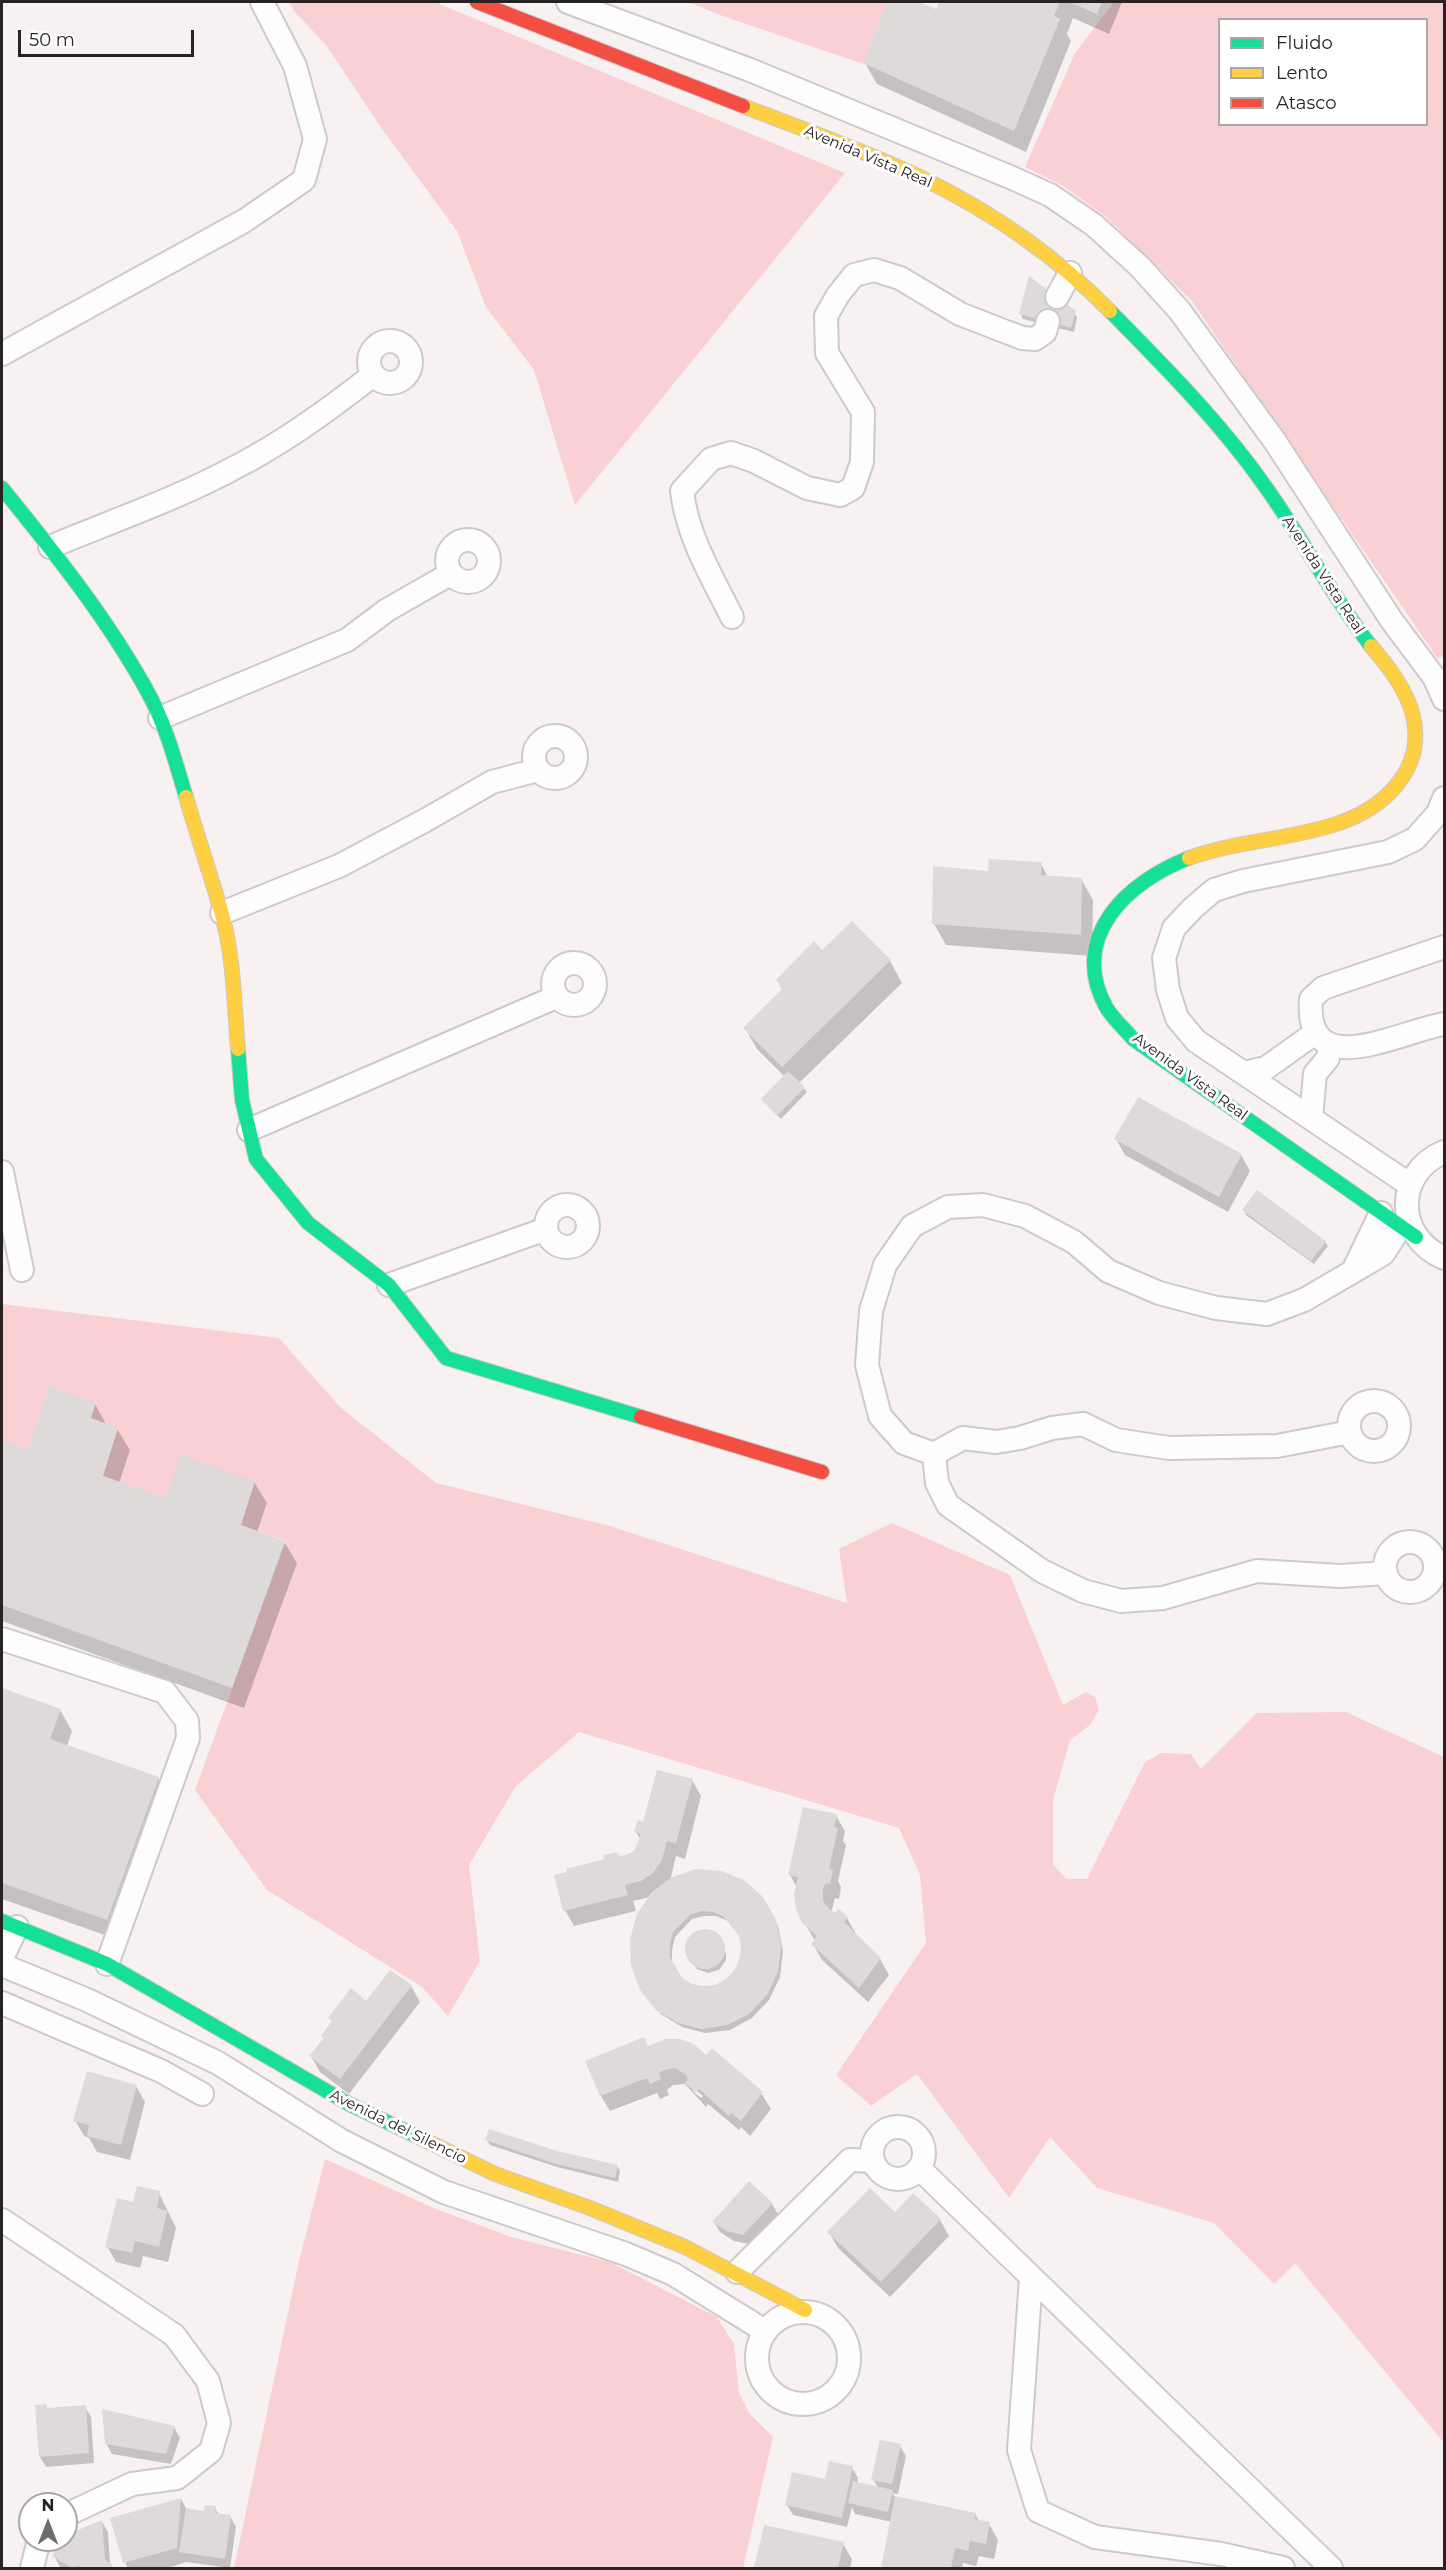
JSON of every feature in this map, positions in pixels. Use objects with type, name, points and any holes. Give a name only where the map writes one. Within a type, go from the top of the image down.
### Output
[{"type":"street","points":[[2,354],[244,221],[304,180],[315,139],[295,66],[262,2]]},
{"type":"street","name":"Avenida Vista Real","points":[[477,2],[883,160],[964,200],[1070,273],[1214,419],[1274,499],[1352,623],[1386,665],[1407,697],[1416,725],[1412,758],[1396,789],[1370,808],[1336,824],[1273,837],[1179,862],[1144,882],[1119,901],[1104,921],[1094,943],[1094,973],[1106,1006],[1133,1040],[1409,1231]]},
{"type":"street","points":[[568,2],[761,74],[1050,195],[1094,225],[1140,267],[1179,310],[1244,397],[1392,621],[1439,674],[1444,699]]},
{"type":"street","points":[[732,617],[694,540],[684,508],[682,491],[711,459],[731,453],[754,461],[807,488],[840,495],[853,488],[862,462],[863,412],[827,353],[826,316],[837,295],[854,275],[874,270],[900,278],[933,300],[960,314],[1022,338],[1035,339],[1046,327]]},
{"type":"street","points":[[1057,297],[1070,273]]},
{"type":"street","points":[[50,547],[171,498],[237,467],[335,405],[373,375]]},
{"type":"street","points":[[1214,419],[1244,397]]},
{"type":"street","points":[[1274,499],[1302,483]]},
{"type":"street","points":[[2,488],[70,572],[147,690],[170,741],[205,865],[222,913],[232,973],[242,1100],[256,1159],[308,1223],[389,1285],[446,1358],[822,1472]]},
{"type":"street","points":[[160,718],[347,640],[387,610],[450,573]]},
{"type":"street","points":[[222,913],[339,866],[492,782],[537,770]]},
{"type":"street","points":[[1410,1185],[1196,1041],[1177,1018],[1168,990],[1164,958],[1174,928],[1214,891],[1243,881],[1292,870],[1388,852],[1415,839],[1438,813],[1444,798]]},
{"type":"street","points":[[1273,837],[1292,870]]},
{"type":"street","points":[[1311,1118],[1315,1074],[1328,1058],[1322,1039],[1310,1017],[1311,999],[1323,988],[1444,946]]},
{"type":"street","points":[[249,1130],[556,997]]},
{"type":"street","points":[[1244,1072],[1266,1068],[1322,1039],[1358,1048],[1444,1024]]},
{"type":"street","points":[[1444,1152],[1433,1157],[1419,1170],[1410,1185],[1407,1203],[1409,1231],[1428,1250],[1444,1258]]},
{"type":"street","points":[[2,1172],[22,1270]]},
{"type":"street","points":[[1350,1432],[1277,1446],[1169,1448],[1116,1440],[1083,1425],[1052,1428],[1020,1438],[996,1442],[963,1438],[934,1454],[904,1443],[880,1416],[867,1365],[871,1311],[885,1265],[912,1226],[948,1207],[983,1205],[1025,1216],[1074,1242],[1108,1271],[1159,1293],[1216,1308],[1267,1314],[1304,1300],[1383,1254],[1409,1231]]},
{"type":"street","points":[[1353,1271],[1381,1213]]},
{"type":"street","points":[[389,1285],[546,1229]]},
{"type":"street","points":[[934,1454],[937,1483],[948,1505],[1042,1571],[1083,1591],[1121,1601],[1163,1598],[1257,1571],[1340,1576],[1386,1573]]},
{"type":"street","points":[[2,1639],[165,1692],[187,1721],[188,1738],[106,1964]]},
{"type":"street","points":[[2,1958],[9,1924]]},
{"type":"street","name":"Avenida del Silencio","points":[[9,1924],[106,1964],[349,2104],[495,2174],[649,2231],[737,2272],[805,2310],[822,2316],[837,2326],[847,2342],[850,2360],[846,2377],[835,2392],[819,2402],[802,2404],[784,2400],[769,2390],[760,2374],[757,2356],[765,2331]]},
{"type":"street","points":[[2,1965],[87,2000],[218,2063],[342,2141],[444,2192],[626,2254],[673,2274],[765,2331],[787,2315],[805,2310]]},
{"type":"street","points":[[2,2003],[161,2070],[202,2094]]},
{"type":"street","points":[[893,2127],[910,2129],[922,2142],[923,2160],[919,2168],[905,2178],[897,2179],[881,2173],[873,2161],[871,2150],[878,2135],[893,2127]]},
{"type":"street","points":[[737,2272],[850,2160],[873,2161]]},
{"type":"street","points":[[919,2168],[1330,2568]]},
{"type":"street","points":[[2,2220],[174,2335],[208,2381],[219,2423],[211,2451],[177,2478],[132,2484],[78,2510]]},
{"type":"street","points":[[1031,2277],[1019,2450],[1038,2511],[1095,2537],[1221,2554],[1283,2568]]},
{"type":"street","points":[[32,2568],[36,2552]]},
{"type":"shaded area","points":[[289,2],[435,2],[845,173],[575,505],[534,370],[486,307],[457,231],[382,129],[326,45],[294,11]]},
{"type":"shaded area","points":[[689,2],[888,2],[863,64],[717,14]]},
{"type":"shaded area","points":[[1114,2],[1444,2],[1444,655],[1438,659],[1191,300],[1105,216],[1063,186],[1025,167],[1075,53]]},
{"type":"shaded area","points":[[2,1304],[279,1338],[340,1407],[436,1483],[610,1526],[847,1603],[839,1549],[892,1523],[1010,1575],[1063,1705],[1086,1692],[1095,1697],[1099,1710],[1090,1725],[1070,1740],[1053,1800],[1053,1864],[1066,1879],[1087,1879],[1145,1762],[1161,1753],[1191,1754],[1201,1769],[1257,1713],[1346,1712],[1444,1757],[1444,2443],[1295,2263],[1274,2284],[1214,2223],[1097,2188],[1050,2137],[1009,2198],[917,2074],[871,2106],[836,2075],[926,1943],[920,1875],[899,1828],[579,1732],[516,1786],[469,1865],[480,1961],[448,2016],[422,1987],[267,1890],[195,1790],[286,1541],[2,1440]]},
{"type":"shaded area","points":[[325,2159],[434,2208],[511,2237],[610,2262],[717,2317],[734,2344],[739,2393],[749,2413],[773,2437],[743,2568],[234,2568],[299,2261]]},
{"type":"building","points":[[888,2],[920,2],[936,9],[939,2],[1060,2],[1054,16],[1060,19],[1014,131],[863,63]]},
{"type":"building","points":[[1069,2],[1102,2],[1097,14]]},
{"type":"building","points":[[1029,276],[1076,311],[1071,328],[1019,314]]},
{"type":"building","points":[[989,859],[1042,862],[1041,875],[1082,878],[1081,935],[932,924],[933,866],[988,871]]},
{"type":"building","points":[[852,921],[891,960],[782,1067],[743,1028],[783,988],[776,980],[814,941],[822,950]]},
{"type":"building","points":[[788,1071],[805,1087],[777,1116],[761,1099]]},
{"type":"building","points":[[1138,1097],[1242,1154],[1219,1197],[1114,1139]]},
{"type":"building","points":[[1257,1190],[1326,1241],[1311,1261],[1242,1210]]},
{"type":"building","points":[[49,1386],[96,1403],[91,1418],[118,1428],[103,1476],[166,1498],[180,1454],[255,1481],[241,1525],[285,1541],[232,1688],[2,1605],[2,1440],[28,1449]]},
{"type":"building","points":[[2,1688],[61,1709],[50,1739],[159,1777],[107,1920],[2,1883]]},
{"type":"building","points":[[657,1770],[693,1779],[676,1843],[667,1841],[662,1860],[653,1873],[641,1881],[625,1885],[628,1895],[563,1911],[554,1875],[567,1872],[566,1869],[604,1859],[603,1855],[617,1852],[618,1855],[623,1856],[634,1851],[640,1834],[634,1832],[638,1820],[643,1822]]},
{"type":"building","points":[[803,1807],[837,1814],[834,1827],[838,1828],[829,1869],[833,1869],[830,1884],[826,1883],[823,1888],[823,1901],[830,1910],[835,1913],[839,1909],[848,1917],[844,1922],[881,1958],[859,1988],[811,1944],[817,1936],[802,1923],[796,1909],[794,1894],[798,1877],[788,1875]]},
{"type":"building","points":[[696,1869],[721,1871],[744,1880],[763,1897],[776,1920],[781,1946],[778,1972],[767,1995],[749,2014],[727,2025],[702,2029],[678,2023],[656,2010],[640,1990],[631,1965],[630,1939],[637,1914],[652,1892],[672,1877]],"holes":[[[701,1911],[723,1916],[739,1935],[741,1947],[739,1960],[734,1971],[715,1985],[692,1984],[682,1978],[670,1957],[673,1932],[690,1915]]]},
{"type":"building","points":[[705,1929],[719,1935],[725,1949],[719,1963],[705,1969],[691,1963],[685,1949],[691,1935]]},
{"type":"building","points":[[390,1970],[412,1985],[340,2079],[309,2056],[324,2038],[321,2036],[332,2021],[328,2018],[351,1988],[366,2001]]},
{"type":"building","points":[[644,2037],[648,2046],[666,2039],[680,2039],[694,2044],[706,2055],[712,2048],[763,2092],[741,2121],[731,2113],[729,2116],[699,2089],[696,2092],[685,2083],[688,2079],[685,2074],[675,2068],[659,2073],[661,2079],[650,2084],[647,2078],[600,2096],[585,2061]]},
{"type":"building","points":[[87,2071],[137,2085],[121,2145],[87,2136],[89,2125],[73,2121]]},
{"type":"building","points":[[489,2129],[557,2151],[618,2165],[615,2178],[553,2163],[485,2140]]},
{"type":"building","points":[[749,2181],[773,2203],[743,2235],[727,2231],[712,2222]]},
{"type":"building","points":[[137,2186],[160,2191],[157,2208],[167,2211],[159,2247],[135,2241],[132,2253],[105,2247],[117,2198],[133,2202]]},
{"type":"building","points":[[870,2188],[895,2212],[913,2193],[941,2219],[881,2282],[827,2232]]},
{"type":"building","points":[[46,2404],[47,2408],[86,2405],[89,2453],[39,2457],[35,2405]]},
{"type":"building","points":[[102,2409],[175,2426],[166,2454],[105,2444]]},
{"type":"building","points":[[880,2440],[901,2444],[892,2484],[871,2480]]},
{"type":"building","points":[[829,2461],[853,2466],[842,2518],[785,2505],[792,2472],[825,2479]]},
{"type":"building","points":[[853,2481],[893,2490],[888,2512],[848,2503]]},
{"type":"building","points":[[895,2496],[976,2513],[974,2519],[990,2522],[986,2544],[970,2541],[968,2551],[955,2548],[951,2568],[881,2568]]},
{"type":"building","points":[[181,2498],[177,2548],[123,2563],[110,2518]]},
{"type":"building","points":[[205,2505],[216,2506],[215,2513],[231,2515],[225,2559],[179,2552],[186,2508],[204,2511]]},
{"type":"building","points":[[102,2520],[105,2560],[112,2564],[110,2568],[78,2566],[72,2568],[52,2556],[54,2552],[78,2552],[78,2530]]},
{"type":"building","points":[[764,2525],[844,2542],[838,2568],[754,2568]]},
{"type":"traffic: fast","points":[[1110,311],[1189,394],[1245,459],[1371,646]]},
{"type":"traffic: fast","points":[[2,488],[78,586],[130,662],[159,715],[186,797]]},
{"type":"traffic: fast","points":[[1189,858],[1166,868],[1145,882],[1125,897],[1110,915],[1099,935],[1094,958],[1096,981],[1106,1007],[1133,1039],[1416,1237]]},
{"type":"traffic: fast","points":[[238,1049],[242,1100],[256,1159],[308,1223],[389,1285],[446,1358],[641,1417]]},
{"type":"traffic: fast","points":[[2,1921],[107,1964],[349,2104],[429,2142]]},
{"type":"traffic: slow","points":[[743,106],[855,149],[946,190],[997,220],[1045,253],[1110,311]]},
{"type":"traffic: slow","points":[[1189,858],[1336,824],[1370,808],[1397,785],[1407,770],[1413,754],[1415,736],[1413,716],[1402,688],[1371,646]]},
{"type":"traffic: slow","points":[[186,797],[217,897],[229,945],[238,1049]]},
{"type":"traffic: slow","points":[[429,2142],[495,2174],[590,2208],[685,2247],[805,2310]]},
{"type":"traffic: jam","points":[[477,2],[743,106]]},
{"type":"traffic: jam","points":[[641,1417],[822,1472]]}]
